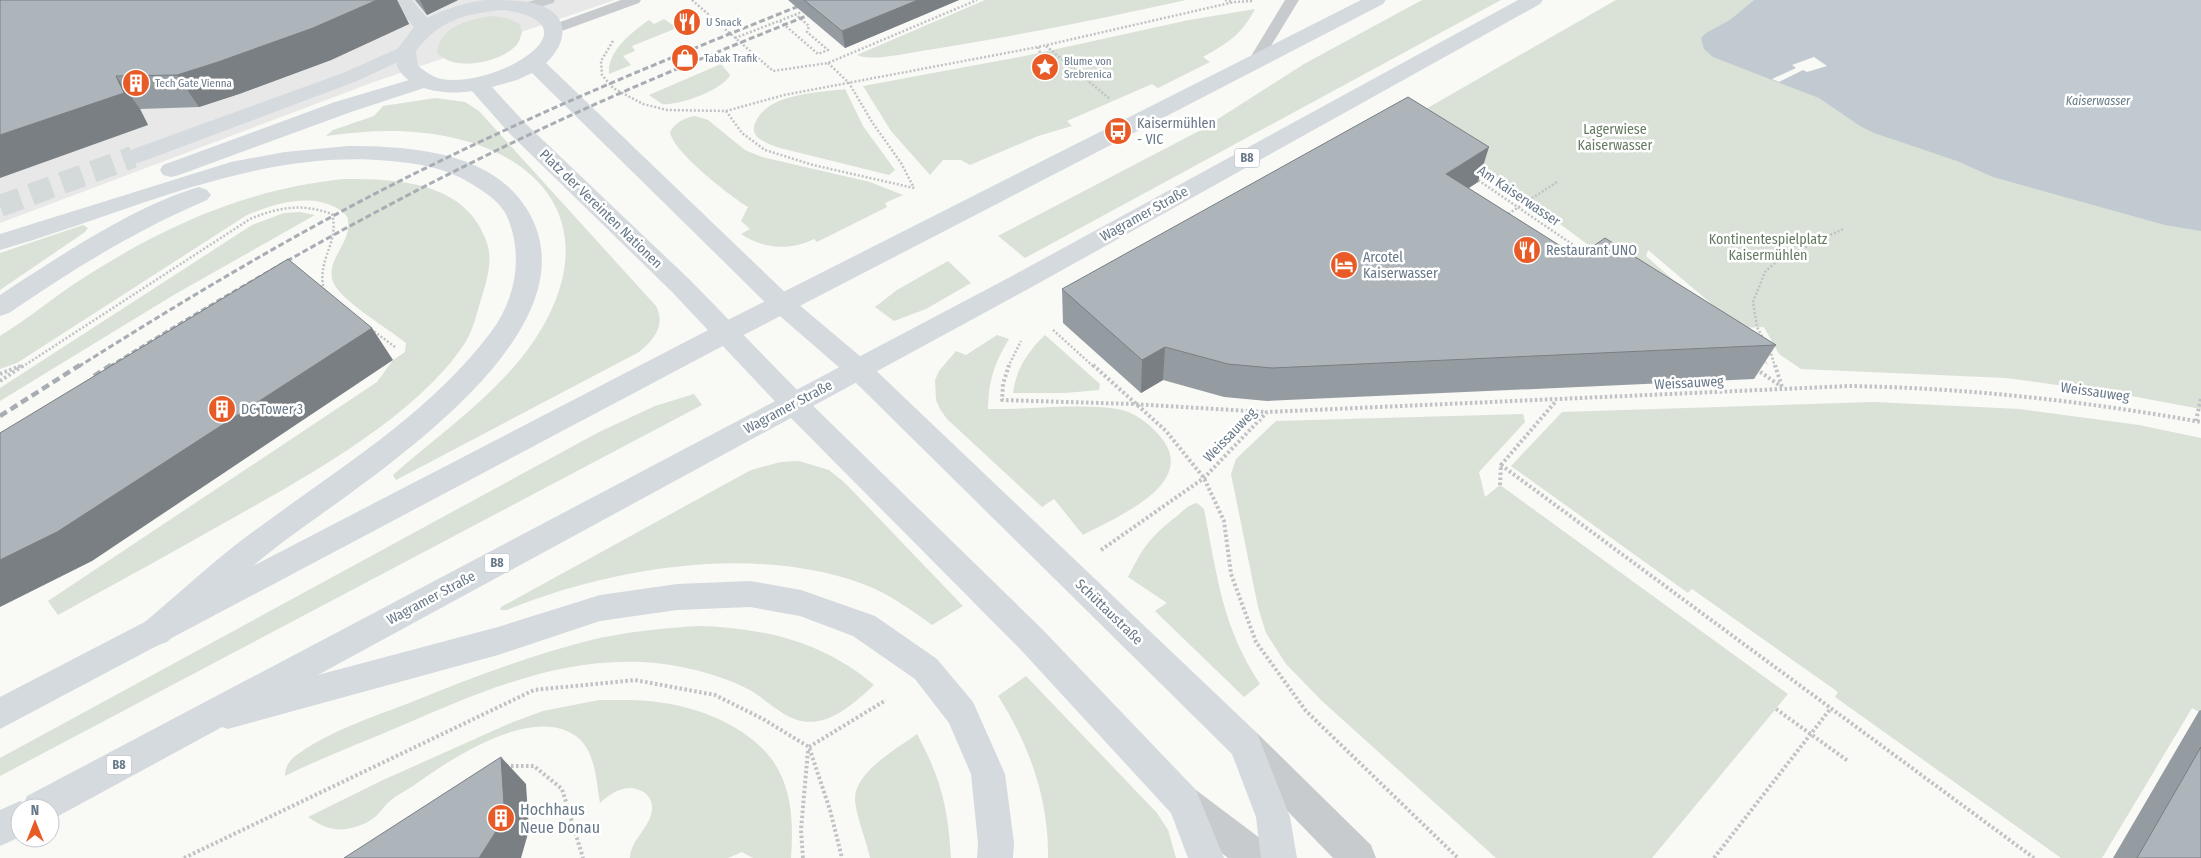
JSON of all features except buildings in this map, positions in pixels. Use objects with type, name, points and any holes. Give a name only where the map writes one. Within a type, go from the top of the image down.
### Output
[{"type":"main road","points":[[401,0],[425,28]]},
{"type":"main road","points":[[0,714],[725,333],[1376,0]]},
{"type":"main road","name":"Wagramer Straße","points":[[58,798],[794,404],[1533,0]]},
{"type":"main road","points":[[133,158],[350,77],[406,51],[425,28],[478,3],[526,7],[539,12],[551,21],[554,28],[553,40],[548,49],[534,63],[510,75],[476,84],[447,86],[426,81],[408,68],[406,51]]},
{"type":"main road","points":[[534,63],[782,304]]},
{"type":"main road","points":[[0,241],[116,190],[343,107],[426,81]]},
{"type":"main road","name":"Platz der Vereinten Nationen","points":[[476,84],[517,128],[682,287],[794,404]]},
{"type":"main road","points":[[0,241],[201,178],[256,164],[319,156],[364,153],[408,155],[443,162],[478,175],[503,194],[518,214],[527,237],[530,267],[523,298],[502,335],[466,380],[428,418],[376,461],[268,537],[156,632]]},
{"type":"main road","points":[[0,307],[96,245],[179,203],[227,184],[319,156]]},
{"type":"main road","name":"Schüttaustraße","points":[[782,304],[858,369],[1245,744]]},
{"type":"main road","points":[[794,404],[1031,639],[1184,802],[1206,858]]},
{"type":"main road","points":[[200,722],[498,641],[600,608],[677,597],[750,594],[801,603],[864,626],[926,670],[962,713],[988,774],[996,843],[995,858]]},
{"type":"main road","points":[[1245,744],[1273,817],[1279,858]]},
{"type":"street","name":"Schüttaustraße","points":[[1245,744],[1358,858]]},
{"type":"street","points":[[1184,802],[1256,858]]},
{"type":"lane","points":[[526,7],[548,0]]},
{"type":"lane","points":[[554,28],[634,0]]},
{"type":"lane","points":[[1255,61],[1292,0]]},
{"type":"path","points":[[692,0],[773,71],[828,63],[977,0]]},
{"type":"path","points":[[1225,0],[1261,0]]},
{"type":"path","points":[[615,36],[601,61],[602,75],[613,88],[643,104],[667,110],[726,111],[784,95],[1038,48],[1232,1]]},
{"type":"path","points":[[736,38],[802,12]]},
{"type":"path","points":[[780,21],[818,54],[828,50],[807,32],[809,26],[796,14]]},
{"type":"path","points":[[1046,46],[1112,101]]},
{"type":"path","points":[[1038,48],[1046,67]]},
{"type":"path","points":[[726,111],[742,133],[765,150],[813,164],[914,188],[901,163],[872,122],[849,83],[828,63]]},
{"type":"path","name":"Am Kaiserwasser","points":[[1471,176],[1590,256]]},
{"type":"path","points":[[1499,220],[1557,182]]},
{"type":"path","points":[[0,381],[250,219],[275,209],[296,206],[316,207],[332,214],[337,224],[334,238],[322,265],[320,281],[324,290],[331,296]]},
{"type":"path","points":[[1765,341],[1757,327],[1753,302],[1765,272],[1776,260],[1843,229]]},
{"type":"path","points":[[366,325],[395,348]]},
{"type":"path","points":[[1053,330],[1166,431],[1204,478],[1224,521],[1232,574],[1256,642],[1306,711],[1458,858]]},
{"type":"path","points":[[1021,341],[1004,377],[1002,400],[1134,404],[1266,412]]},
{"type":"path","points":[[1769,348],[1783,387]]},
{"type":"path","points":[[0,374],[31,361]]},
{"type":"path","points":[[1750,366],[1783,387]]},
{"type":"path","name":"Weissauweg","points":[[1099,552],[1204,478],[1266,412],[1731,392],[1783,387],[1918,386],[2017,393],[2132,408],[2201,422]]},
{"type":"path","points":[[2196,421],[2201,398]]},
{"type":"path","points":[[1500,485],[1501,464],[1556,400]]},
{"type":"path","points":[[1501,464],[2034,858]]},
{"type":"path","points":[[184,858],[534,690],[635,680],[715,695],[763,719],[809,747],[830,810],[842,858]]},
{"type":"path","points":[[809,747],[886,700]]},
{"type":"path","points":[[1714,858],[1831,708]]},
{"type":"path","points":[[1776,709],[1848,761]]},
{"type":"path","points":[[803,858],[802,830],[809,747]]},
{"type":"path","points":[[499,766],[534,766],[562,789],[582,858]]},
{"type":"shaded area","points":[[0,0],[615,0],[371,83],[0,223]]},
{"type":"green space","points":[[985,0],[1186,0],[961,45],[882,57],[857,55]]},
{"type":"green space","points":[[1422,0],[1501,0],[1025,258],[998,236],[1199,131],[1304,64]]},
{"type":"green space","name":"Lagerwiese Kaiserwasser","points":[[1616,0],[1754,0],[1745,10],[2201,216],[2201,409],[2115,393],[2006,378],[1801,369],[1779,354],[1764,327],[1740,328],[1648,250],[1646,256],[1724,325],[1759,346],[1768,365],[1645,287],[1529,201],[1476,171],[1424,110]]},
{"type":"green space","points":[[1255,9],[1245,25],[1234,37],[1203,57],[1210,62],[1158,88],[1152,84],[1067,121],[1072,126],[1038,136],[970,165],[961,160],[943,160],[930,175],[891,131],[863,86],[1025,56],[1189,20]]},
{"type":"green space","points":[[491,16],[506,18],[520,24],[522,32],[518,43],[512,49],[495,58],[464,64],[447,60],[437,53],[443,36],[449,30],[465,22]]},
{"type":"green space","points":[[664,19],[677,28],[632,46],[635,51],[623,56],[631,65],[609,74],[609,66],[616,50],[628,36],[649,20],[654,24]]},
{"type":"green space","points":[[721,64],[730,75],[726,81],[699,96],[689,100],[662,104],[649,95]]},
{"type":"green space","points":[[845,89],[863,126],[895,170],[889,175],[780,148],[760,139],[754,132],[756,121],[772,105],[795,96]]},
{"type":"green space","points":[[435,98],[465,102],[479,111],[656,306],[660,320],[654,337],[639,352],[396,480],[393,475],[499,384],[534,341],[548,317],[561,284],[566,254],[563,226],[553,202],[536,180],[514,162],[486,148],[454,138],[406,131],[358,132],[326,136],[333,130],[374,116],[383,106]]},
{"type":"green space","points":[[695,116],[708,120],[745,150],[762,157],[870,182],[903,195],[885,203],[887,207],[817,242],[814,239],[786,247],[758,243],[741,234],[750,229],[741,221],[748,207],[703,173],[681,151],[674,141],[670,132],[672,129],[681,121]]},
{"type":"green space","points":[[344,179],[385,180],[427,187],[445,195],[462,206],[476,220],[488,247],[489,268],[475,320],[465,343],[444,370],[419,395],[359,442],[263,501],[58,615],[48,601],[377,382],[393,360],[405,352],[406,343],[345,298],[333,282],[332,274],[335,258],[348,228],[346,216],[339,209],[324,203],[302,200],[268,207],[247,215],[17,363],[0,369],[0,336],[74,284],[170,229],[237,202],[271,192],[307,184]]},
{"type":"green space","points":[[300,212],[315,215],[172,296],[0,401],[0,388],[252,225],[284,213]]},
{"type":"green space","points":[[83,225],[88,228],[85,232],[0,290],[0,253]]},
{"type":"green space","points":[[948,261],[971,283],[926,309],[894,321],[875,307],[897,290]]},
{"type":"green space","points":[[997,335],[1009,339],[993,372],[988,409],[1102,407],[1130,413],[1146,422],[1159,435],[1169,452],[1170,468],[1163,483],[1150,496],[1133,508],[1083,535],[1054,499],[1042,507],[947,419],[936,400],[935,380],[939,371],[956,351],[966,355]]},
{"type":"green space","points":[[1045,335],[1100,384],[1099,390],[1065,393],[1013,393],[1020,368],[1033,347]]},
{"type":"green space","points":[[694,394],[702,405],[0,776],[0,758],[599,432],[655,406]]},
{"type":"green space","points":[[1874,402],[2019,409],[2139,425],[2201,438],[2201,713],[2192,708],[2102,858],[2061,858],[1835,697],[1838,692],[1692,589],[1688,593],[1511,466],[1562,412]]},
{"type":"green space","points":[[1523,414],[1525,422],[1479,472],[1485,497],[1500,485],[1788,694],[1652,858],[1496,858],[1322,701],[1286,664],[1266,633],[1258,607],[1231,474],[1236,459],[1276,421]]},
{"type":"green space","points":[[799,461],[829,470],[845,483],[963,606],[932,625],[890,597],[863,584],[821,572],[777,565],[731,563],[637,572],[592,582],[507,610],[500,610],[501,607],[751,470],[781,462]]},
{"type":"green space","points":[[1197,503],[1204,509],[1217,578],[1229,621],[1247,663],[1260,684],[1244,697],[1155,611],[1167,603],[1128,577],[1143,550],[1154,536],[1186,508]]},
{"type":"green space","points":[[700,626],[747,630],[792,640],[835,658],[855,670],[874,685],[847,708],[826,719],[815,722],[792,718],[736,683],[696,670],[642,662],[610,662],[579,666],[549,671],[490,690],[285,776],[286,768],[292,759],[324,738],[365,720],[495,670],[587,641],[643,631]]},
{"type":"green space","points":[[1026,676],[1157,813],[1168,830],[1176,858],[1048,858],[1045,815],[1035,773],[1019,733],[998,696]]},
{"type":"green space","points":[[599,700],[648,701],[680,706],[714,717],[745,734],[759,745],[770,757],[784,781],[792,825],[791,858],[753,858],[742,852],[728,858],[630,858],[634,845],[651,816],[652,803],[650,799],[639,790],[627,788],[610,795],[600,803],[594,767],[588,750],[576,736],[558,728],[537,727],[514,731],[491,739],[447,763],[395,797],[364,824],[351,828],[332,829],[308,817],[383,780],[513,722],[543,711]]},
{"type":"green space","points":[[917,734],[932,765],[942,794],[948,823],[951,858],[870,858],[856,804],[857,788],[862,779],[879,761]]},
{"type":"water","name":"Kaiserwasser","points":[[1754,0],[2201,0],[2201,231],[2165,225],[1993,177],[1957,161],[1874,133],[1860,126],[1819,98],[1713,57],[1704,49],[1701,38],[1706,33],[1730,20]]},
{"type":"pier","points":[[1814,57],[1827,66],[1807,72],[1803,70],[1779,82],[1772,79],[1796,68],[1792,65]]},
{"type":"tunnel","points":[[0,206],[133,157]]},
{"type":"railway","points":[[78,367],[251,262],[340,212],[430,166],[572,100],[814,0]]},
{"type":"railway","points":[[109,367],[217,301],[438,179],[625,91],[846,0]]},
{"type":"railway","points":[[0,416],[80,365]]},
{"type":"railway","points":[[94,376],[111,365]]},
{"type":"place","name":"U Snack","points":[[687,22]]},
{"type":"place","name":"Tabak Trafik","points":[[685,58]]},
{"type":"place","name":"Blume von Srebrenica","points":[[1045,67]]},
{"type":"place","name":"Tech Gate Vienna","points":[[136,83]]},
{"type":"place","name":"Kaisermühlen - VIC","points":[[1118,131]]},
{"type":"place","name":"Restaurant UNO","points":[[1527,250]]},
{"type":"place","name":"Arcotel Kaiserwasser","points":[[1344,265]]},
{"type":"place","name":"DC Tower 3","points":[[222,409]]},
{"type":"place","name":"Hochhaus Neue Donau","points":[[501,818]]},
{"type":"park label","name":"Kontinentespielplatz Kaisermühlen","points":[[1768,248]]}]
